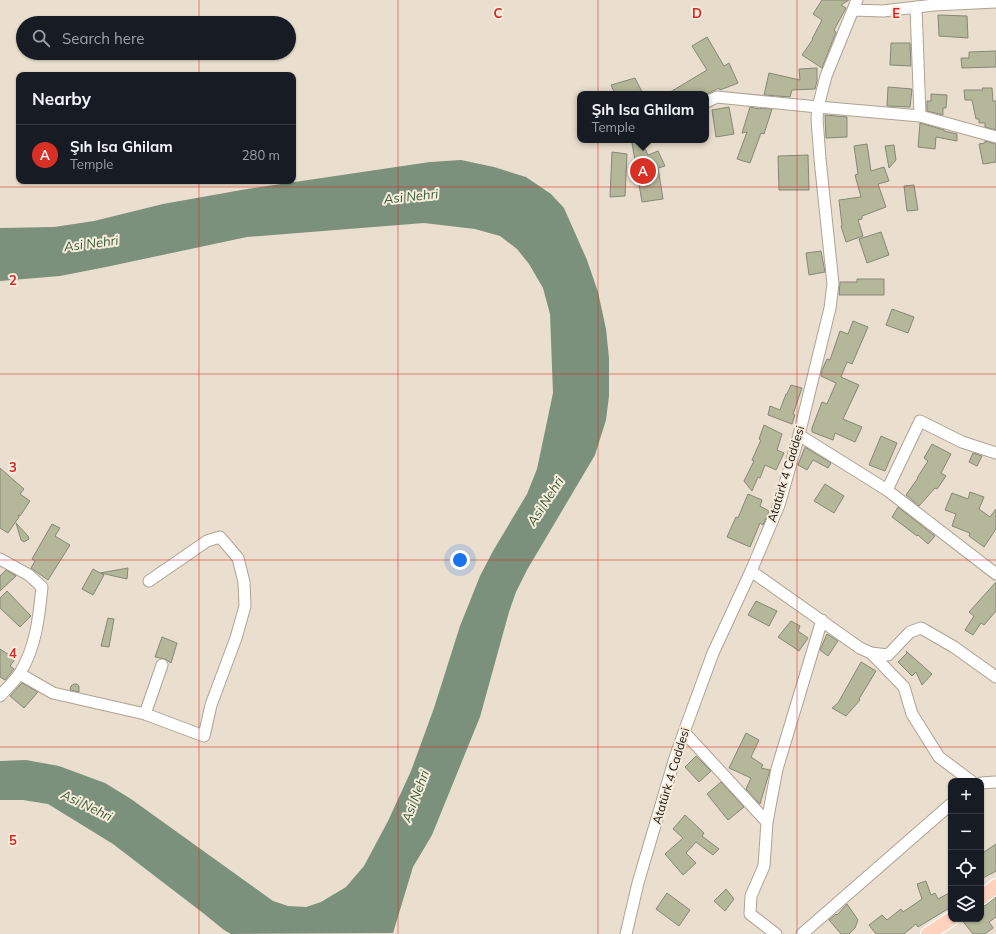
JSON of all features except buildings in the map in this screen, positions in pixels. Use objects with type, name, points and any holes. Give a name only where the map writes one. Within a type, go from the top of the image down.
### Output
[{"type":"main road","points":[[984,896],[996,886]]},
{"type":"main road","points":[[928,934],[948,921]]},
{"type":"street","points":[[855,5],[883,11],[934,4],[996,2]]},
{"type":"street","name":"Atatürk 4 Caddesi","points":[[626,934],[638,883],[684,732],[713,653],[751,571],[779,505],[799,435],[830,308],[833,284],[820,159],[817,118],[818,107],[826,76],[855,5]]},
{"type":"street","points":[[916,7],[920,116]]},
{"type":"street","points":[[709,101],[717,97],[920,116],[996,137]]},
{"type":"street","points":[[887,490],[920,421],[962,442],[996,453]]},
{"type":"street","points":[[799,435],[887,490],[996,574]]},
{"type":"street","points":[[20,674],[53,693],[145,714],[204,736],[211,705],[236,638],[245,606],[244,582],[238,558],[220,538],[207,541],[149,581]]},
{"type":"street","points":[[0,559],[28,575],[42,587],[39,617],[32,645],[20,674],[0,696]]},
{"type":"street","points":[[751,571],[860,648],[871,653],[888,655],[910,632],[921,628],[954,647],[996,677]]},
{"type":"street","points":[[776,934],[750,914],[751,896],[764,866],[767,822],[777,769],[822,620]]},
{"type":"street","points":[[871,653],[904,687],[912,714],[939,757],[967,778]]},
{"type":"street","points":[[145,714],[162,665]]},
{"type":"street","points":[[684,732],[767,822]]},
{"type":"street","points":[[984,783],[996,782]]},
{"type":"street","points":[[802,934],[948,807]]},
{"type":"water","name":"Asi Nehri","points":[[461,160],[494,167],[526,177],[551,194],[564,208],[587,260],[598,292],[606,329],[609,358],[609,396],[606,420],[595,455],[527,570],[516,592],[480,717],[432,835],[413,867],[393,933],[231,934],[113,844],[48,804],[23,800],[0,800],[0,761],[26,760],[59,766],[105,783],[131,799],[273,901],[288,906],[306,907],[321,902],[346,887],[364,866],[388,821],[411,771],[434,708],[460,626],[480,576],[527,494],[537,469],[553,393],[550,314],[543,288],[529,264],[517,249],[500,236],[475,229],[424,223],[247,237],[60,276],[0,281],[0,228],[54,227],[94,221],[163,204],[247,189],[281,184],[296,184],[296,182],[430,162]]},
{"type":"place","name":"Şıh Isa Ghilam","points":[[643,171]]}]
